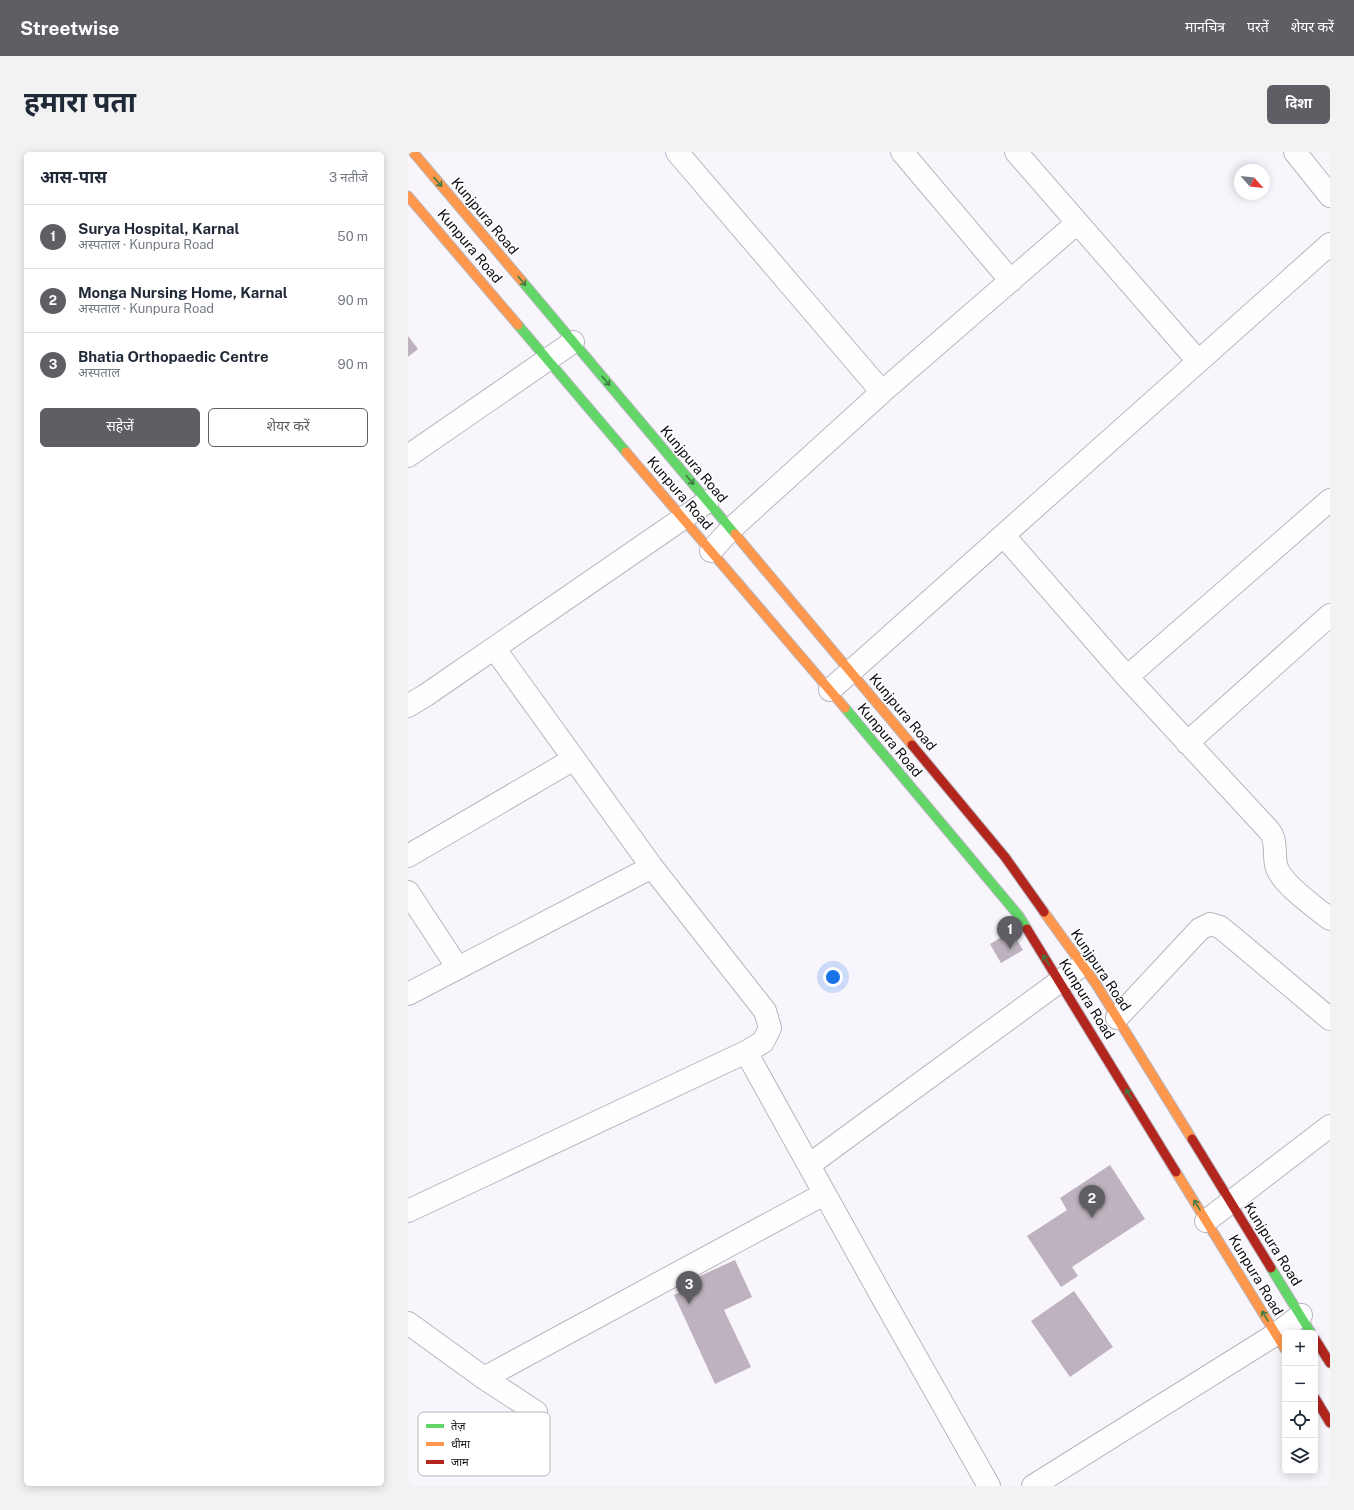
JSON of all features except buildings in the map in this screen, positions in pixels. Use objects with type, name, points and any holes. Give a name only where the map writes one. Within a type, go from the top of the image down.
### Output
[{"type":"street","name":"Kunjpura Road","points":[[413,152],[708,501],[1005,857],[1096,984],[1306,1324]]},
{"type":"street","points":[[902,152],[1011,281]]},
{"type":"street","points":[[1016,152],[1198,361]]},
{"type":"street","points":[[1295,152],[1330,196]]},
{"type":"street","points":[[682,154],[882,392]]},
{"type":"street","name":"Kunpura Road","points":[[408,196],[830,690],[1019,916],[1280,1342]]},
{"type":"street","points":[[711,551],[731,529],[882,392],[1077,223]]},
{"type":"street","points":[[830,690],[1330,244]]},
{"type":"street","points":[[408,456],[573,342]]},
{"type":"street","points":[[408,706],[708,501]]},
{"type":"street","points":[[1127,677],[1326,510]]},
{"type":"street","points":[[1004,536],[1127,677],[1259,819],[1272,835],[1275,846],[1274,858],[1277,869],[1284,881],[1330,919]]},
{"type":"street","points":[[1187,743],[1330,615]]},
{"type":"street","points":[[408,1211],[746,1052],[763,1042],[770,1028],[765,1011],[652,867],[494,648]]},
{"type":"street","points":[[408,856],[574,759]]},
{"type":"street","points":[[408,994],[652,867]]},
{"type":"street","points":[[408,892],[458,968]]},
{"type":"street","points":[[1117,1018],[1200,929],[1210,924],[1220,928],[1230,935],[1330,1019]]},
{"type":"street","points":[[809,1165],[1082,965]]},
{"type":"street","points":[[746,1052],[824,1194],[989,1486]]},
{"type":"street","points":[[1206,1221],[1330,1126]]},
{"type":"street","points":[[484,1378],[824,1194]]},
{"type":"street","points":[[408,1323],[484,1378],[536,1412]]},
{"type":"street","points":[[1033,1486],[1280,1342],[1306,1324]]},
{"type":"street","points":[[1318,1344],[1330,1363]]},
{"type":"street","points":[[1317,1402],[1330,1423]]},
{"type":"traffic: fast","points":[[522,281],[735,534]]},
{"type":"traffic: fast","points":[[518,325],[626,452]]},
{"type":"traffic: fast","points":[[845,708],[1019,916],[1027,929]]},
{"type":"traffic: fast","points":[[1271,1268],[1309,1330]]},
{"type":"traffic: slow","points":[[413,152],[522,281]]},
{"type":"traffic: slow","points":[[408,196],[518,325]]},
{"type":"traffic: slow","points":[[626,452],[845,708]]},
{"type":"traffic: slow","points":[[735,534],[912,745]]},
{"type":"traffic: slow","points":[[1044,912],[1096,984],[1192,1139]]},
{"type":"traffic: slow","points":[[1176,1172],[1282,1344]]},
{"type":"traffic: jam","points":[[912,745],[1005,857],[1044,912]]},
{"type":"traffic: jam","points":[[1027,929],[1176,1172]]},
{"type":"traffic: jam","points":[[1192,1139],[1271,1268]]},
{"type":"traffic: jam","points":[[1318,1344],[1330,1363]]},
{"type":"traffic: jam","points":[[1317,1402],[1330,1423]]},
{"type":"place","name":"Surya Hospital, Karnal","points":[[1010,949]]},
{"type":"place","name":"Monga Nursing Home, Karnal","points":[[1092,1218]]},
{"type":"place","name":"Bhatia Orthopaedic Centre","points":[[689,1304]]}]
